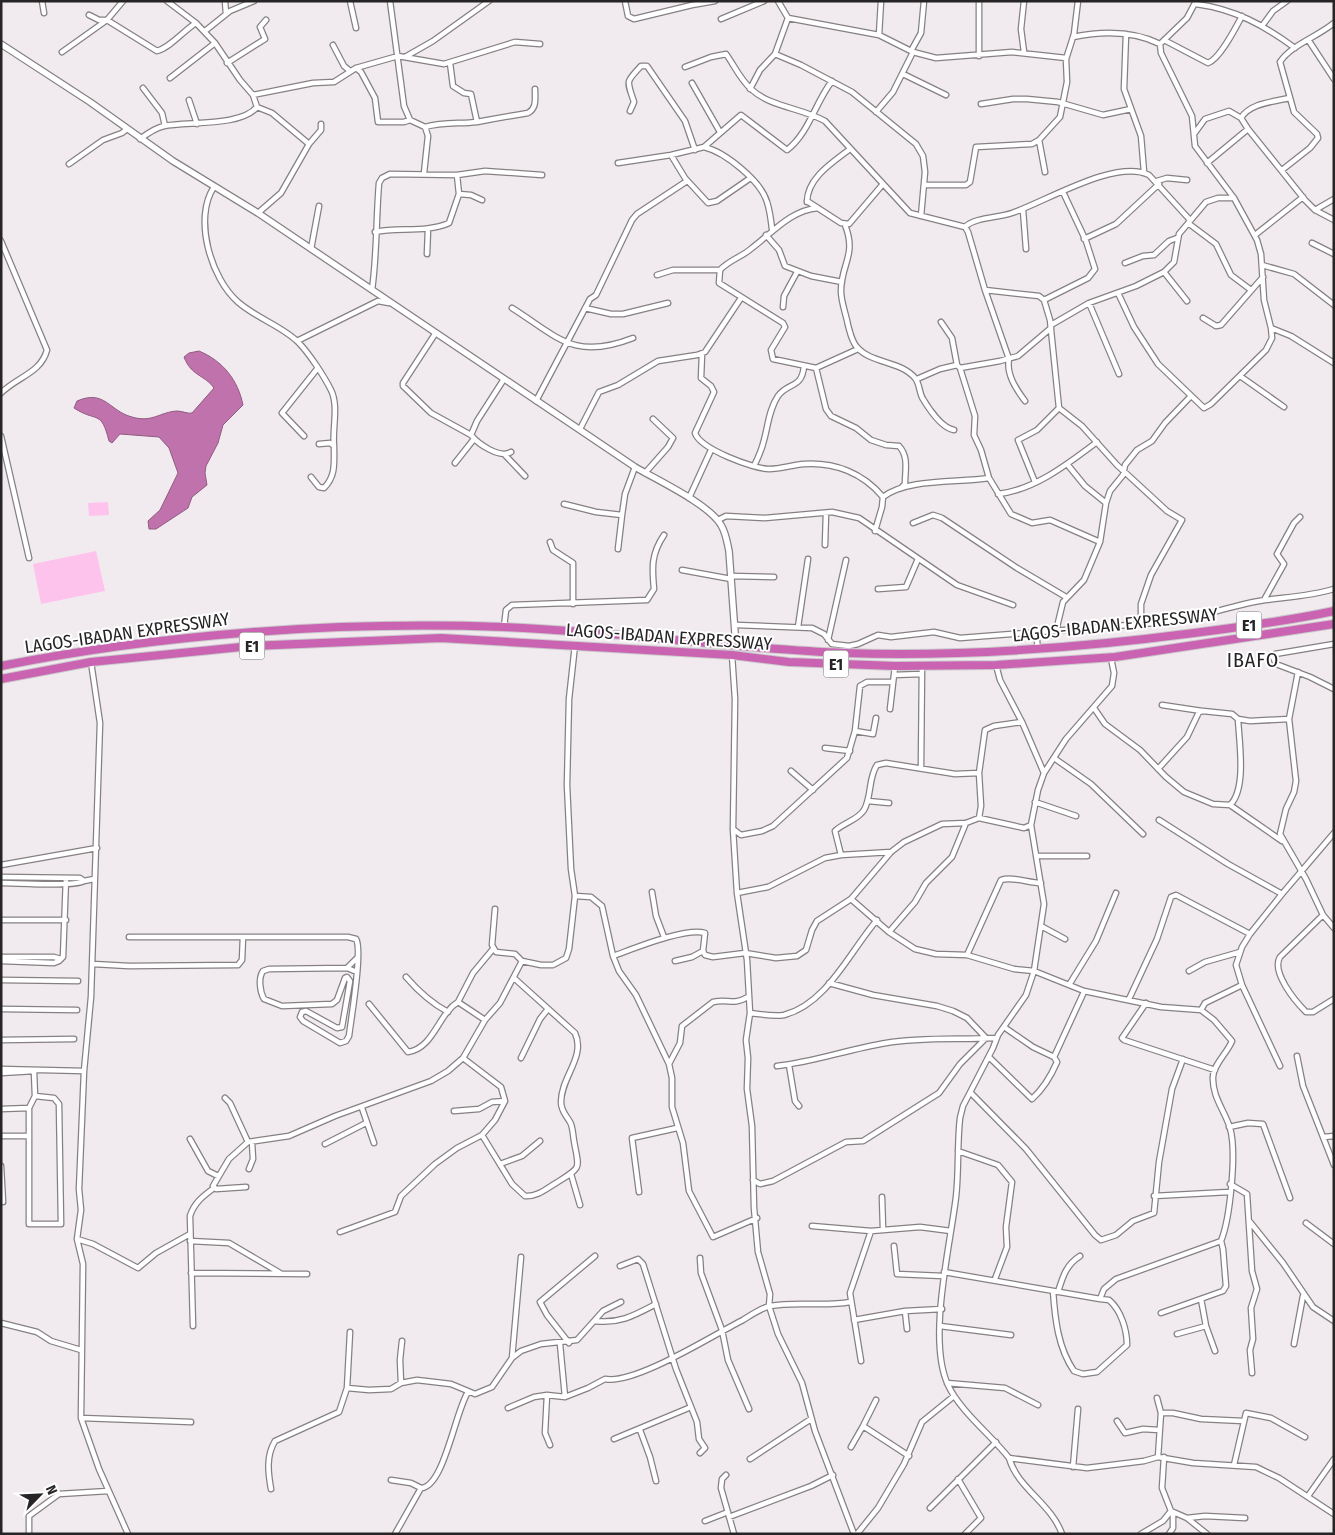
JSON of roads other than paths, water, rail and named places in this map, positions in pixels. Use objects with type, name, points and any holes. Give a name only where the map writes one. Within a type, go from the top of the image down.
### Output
[{"type":"highway","name":"LAGOS-IBADAN EXPRESSWAY","points":[[1,680],[92,662],[251,646],[440,638],[734,651],[848,653],[1038,648],[1107,644],[1241,627],[1334,611]]},
{"type":"highway","name":"LAGOS-IBADAN EXPRESSWAY","points":[[1,666],[78,652],[248,633],[350,627],[504,627],[633,635],[789,662],[895,666],[996,665],[1111,658],[1334,624]]},
{"type":"street","points":[[42,1],[44,13]]},
{"type":"street","points":[[62,52],[107,20],[123,1]]},
{"type":"street","points":[[167,1],[205,31],[253,95],[257,107],[272,113],[309,144]]},
{"type":"street","points":[[225,1],[226,14]]},
{"type":"street","points":[[205,31],[226,14],[254,1]]},
{"type":"street","points":[[350,1],[356,28]]},
{"type":"street","points":[[390,1],[404,106],[410,120],[426,129]]},
{"type":"street","points":[[405,57],[433,41],[489,1]]},
{"type":"street","points":[[625,1],[628,16],[634,19],[692,4],[715,1]]},
{"type":"street","points":[[721,19],[764,1]]},
{"type":"street","points":[[778,1],[788,18],[879,35],[912,52],[936,58],[1024,52],[1066,58]]},
{"type":"street","points":[[879,35],[881,1]]},
{"type":"street","points":[[876,112],[893,92],[921,33],[924,1]]},
{"type":"street","points":[[979,1],[979,56]]},
{"type":"street","points":[[1024,1],[1021,29],[1024,52]]},
{"type":"street","points":[[925,185],[962,186],[970,182],[976,147],[1022,146],[1039,140],[1060,117],[1067,82],[1066,58],[1073,38],[1078,1]]},
{"type":"street","points":[[1262,26],[1273,11],[1287,1]]},
{"type":"street","points":[[1160,44],[1187,18],[1196,3],[1215,6],[1242,16],[1262,26],[1295,48]]},
{"type":"street","points":[[89,14],[99,20],[107,20],[157,51],[167,47],[182,32],[196,23]]},
{"type":"street","points":[[1164,40],[1208,63],[1213,61],[1230,38],[1242,16]]},
{"type":"street","points":[[750,88],[760,70],[775,54],[788,18]]},
{"type":"street","points":[[227,62],[265,39],[260,27],[266,20]]},
{"type":"street","points":[[1282,170],[1310,148],[1318,138],[1317,134],[1294,112],[1280,62],[1295,48],[1334,23]]},
{"type":"street","points":[[1073,38],[1097,34],[1126,34],[1144,36],[1160,44]]},
{"type":"street","points":[[1126,34],[1124,89],[1141,136],[1144,172]]},
{"type":"street","points":[[1308,41],[1334,79]]},
{"type":"street","points":[[253,95],[313,83],[334,82],[356,68],[398,56],[428,62],[450,63],[514,42],[540,44]]},
{"type":"street","points":[[170,78],[215,43]]},
{"type":"street","points":[[1,44],[140,139],[311,248],[435,334],[635,467],[689,498],[718,520],[726,536],[736,624],[734,651],[734,829],[737,893],[747,960],[750,1013],[746,1040],[748,1058],[747,1089],[752,1126],[753,1180],[758,1252],[770,1294],[770,1306],[782,1342],[802,1383],[811,1419],[855,1534],[878,1508],[909,1456],[922,1422],[954,1396]]},
{"type":"street","points":[[334,44],[344,66],[350,71]]},
{"type":"street","points":[[1118,293],[1134,327],[1152,355],[1201,407],[1208,407],[1240,376],[1266,350],[1272,338],[1264,300],[1262,265],[1255,235],[1234,198],[1195,146],[1192,116],[1161,53],[1160,44]]},
{"type":"street","points":[[685,67],[711,57],[726,54],[750,88],[769,100],[812,114],[830,126],[910,213],[964,227],[968,232],[985,290],[1010,359],[1008,369],[1013,382],[1025,401]]},
{"type":"street","points":[[775,54],[852,92],[916,144],[923,156],[925,185],[920,216]]},
{"type":"street","points":[[450,63],[453,86],[464,93],[471,94],[477,122]]},
{"type":"street","points":[[630,111],[634,102],[627,84],[628,80],[641,66],[648,66],[685,121],[695,150]]},
{"type":"street","points":[[356,68],[361,72],[375,98],[378,122],[404,122],[410,120]]},
{"type":"street","points":[[903,74],[946,95]]},
{"type":"street","points":[[704,148],[720,132],[742,115],[787,150],[803,134],[812,114],[832,81]]},
{"type":"street","points":[[692,83],[720,132]]},
{"type":"street","points":[[142,88],[162,113],[165,126]]},
{"type":"street","points":[[426,129],[433,125],[477,122],[532,111],[535,104],[535,89]]},
{"type":"street","points":[[1241,118],[1244,113],[1258,105],[1289,98]]},
{"type":"street","points":[[981,104],[1013,99],[1063,104],[1103,115],[1131,109]]},
{"type":"street","points":[[189,100],[198,124]]},
{"type":"street","points":[[140,139],[165,126],[198,124],[240,116],[253,111],[257,107]]},
{"type":"street","points":[[1194,134],[1205,119],[1222,112],[1235,113],[1315,210],[1334,220]]},
{"type":"street","points":[[258,213],[281,193],[309,144],[321,130],[321,124]]},
{"type":"street","points":[[69,164],[103,140],[122,134],[127,129]]},
{"type":"street","points":[[424,173],[426,129]]},
{"type":"street","points":[[1208,163],[1248,129]]},
{"type":"street","points":[[1039,140],[1045,172]]},
{"type":"street","points":[[618,162],[671,155],[704,148],[717,152],[741,167],[764,196],[772,229]]},
{"type":"street","points":[[806,209],[807,198],[819,174],[850,148]]},
{"type":"street","points":[[671,155],[687,181],[702,199],[712,203],[749,179]]},
{"type":"street","points":[[372,290],[376,264],[375,232],[379,183],[382,178],[390,174],[457,174],[490,171],[542,175]]},
{"type":"street","points":[[964,227],[976,221],[1023,210],[1102,176],[1144,172],[1158,182],[1189,222],[1216,244],[1231,275],[1251,290]]},
{"type":"street","points":[[375,232],[388,229],[428,229],[449,223],[459,194],[457,174]]},
{"type":"street","points":[[1084,239],[1116,224],[1158,182],[1167,178],[1187,180]]},
{"type":"street","points":[[536,401],[590,299],[596,295],[637,214],[687,181]]},
{"type":"street","points":[[845,225],[852,222],[883,184]]},
{"type":"street","points":[[214,187],[207,200],[206,230],[210,258],[219,276],[239,303],[297,341],[330,388],[334,401],[334,470],[329,483],[324,488],[319,487],[311,477]]},
{"type":"street","points":[[1044,300],[1094,274],[1095,269],[1084,239],[1062,192]]},
{"type":"street","points":[[459,194],[482,200]]},
{"type":"street","points":[[1255,235],[1303,197]]},
{"type":"street","points":[[917,379],[940,369],[1010,359],[1028,348],[1051,327],[1089,303],[1118,293],[1164,272],[1174,262],[1177,238],[1206,202],[1218,198],[1234,198]]},
{"type":"street","points":[[1315,210],[1334,199]]},
{"type":"street","points":[[807,202],[845,225],[850,237],[850,254],[842,282],[841,294],[850,336],[858,348],[878,359],[902,368],[917,379],[922,398],[942,424],[954,430]]},
{"type":"street","points":[[311,248],[319,206]]},
{"type":"street","points":[[657,275],[673,270],[720,270],[726,264],[753,248],[772,229],[806,209],[818,208]]},
{"type":"street","points":[[1023,210],[1026,249]]},
{"type":"street","points":[[426,254],[428,229]]},
{"type":"street","points":[[766,234],[779,250],[785,266],[797,272],[842,282]]},
{"type":"street","points":[[1126,263],[1142,256],[1154,255],[1169,241],[1177,238]]},
{"type":"street","points":[[1,241],[47,350],[41,365],[15,380],[1,394]]},
{"type":"street","points":[[1312,243],[1334,254]]},
{"type":"street","points":[[1262,265],[1294,274],[1334,305]]},
{"type":"street","points":[[720,270],[720,283],[784,325],[771,350],[773,359],[816,368],[858,348]]},
{"type":"street","points":[[783,307],[784,296],[797,272]]},
{"type":"street","points":[[1164,272],[1188,300]]},
{"type":"street","points":[[1203,318],[1216,326],[1221,325],[1263,277]]},
{"type":"street","points":[[985,290],[1039,296],[1044,300],[1051,327],[1059,408],[1098,442],[1116,465],[1124,470],[1167,511],[1182,520],[1151,575],[1140,611],[1141,624]]},
{"type":"street","points":[[742,298],[718,335],[700,356],[701,378],[711,386],[714,392],[696,436],[711,450],[754,466],[768,469],[804,464],[838,468],[863,477],[882,497],[882,507],[875,531]]},
{"type":"street","points":[[297,341],[378,301],[390,303]]},
{"type":"street","points":[[585,308],[623,314],[668,303]]},
{"type":"street","points":[[1089,303],[1119,374]]},
{"type":"street","points":[[512,308],[567,344],[605,346],[633,338]]},
{"type":"street","points":[[942,322],[952,338],[975,416],[974,435],[983,454],[989,478],[1011,514],[1018,519],[1032,523],[1050,520],[1100,542]]},
{"type":"street","points":[[1271,328],[1291,336],[1334,363]]},
{"type":"street","points":[[435,334],[403,383],[404,386],[431,414],[504,455],[525,476]]},
{"type":"street","points":[[580,429],[598,392],[618,385],[658,361],[673,357],[700,356]]},
{"type":"street","points":[[754,466],[762,448],[771,409],[777,397],[781,392],[794,386],[801,378],[804,366]]},
{"type":"street","points":[[816,368],[826,409],[831,416],[856,428],[871,440],[886,445],[899,446],[902,449],[906,463],[904,472],[905,484],[902,487]]},
{"type":"street","points":[[304,436],[282,413],[317,369]]},
{"type":"street","points":[[1240,376],[1284,407]]},
{"type":"street","points":[[455,464],[473,437],[477,421],[504,379]]},
{"type":"street","points":[[1056,631],[1060,609],[1066,597],[1084,580],[1100,542],[1106,503],[1125,465],[1137,450],[1152,441],[1165,423],[1190,397]]},
{"type":"street","points":[[1035,482],[1018,440],[1036,430],[1059,408]]},
{"type":"street","points":[[645,473],[673,440],[670,433],[653,419]]},
{"type":"street","points":[[1,436],[29,558]]},
{"type":"street","points":[[998,494],[1035,482],[1067,464],[1098,442]]},
{"type":"street","points":[[319,444],[334,446]]},
{"type":"street","points":[[689,498],[711,450]]},
{"type":"street","points":[[504,455],[511,452]]},
{"type":"street","points":[[1067,464],[1089,490],[1106,503]]},
{"type":"street","points":[[618,549],[625,494],[635,467]]},
{"type":"street","points":[[882,497],[902,487],[929,482],[964,482],[989,478]]},
{"type":"street","points":[[564,504],[596,512],[622,515]]},
{"type":"street","points":[[718,520],[726,516],[765,518],[826,513],[859,518],[875,531],[957,584],[1012,606]]},
{"type":"street","points":[[825,545],[826,513]]},
{"type":"street","points":[[913,522],[926,517],[942,518],[1017,568],[1066,597]]},
{"type":"street","points":[[1264,600],[1284,566],[1277,554],[1294,523],[1300,517]]},
{"type":"street","points":[[504,627],[506,610],[512,605],[647,600],[654,589],[651,565],[655,550],[664,535]]},
{"type":"street","points":[[550,542],[553,550],[573,563],[573,604]]},
{"type":"street","points":[[878,589],[906,586],[918,559]]},
{"type":"street","points":[[798,627],[808,560]]},
{"type":"street","points":[[828,640],[846,560]]},
{"type":"street","points":[[682,570],[731,578],[774,577]]},
{"type":"street","points":[[736,624],[798,627],[818,630],[832,644],[849,646],[878,635],[891,637],[934,632],[960,638],[1189,619],[1264,600],[1304,596],[1334,589]]},
{"type":"street","points":[[1036,633],[1038,648]]},
{"type":"street","points":[[1334,644],[1275,654],[1273,657],[1276,664],[1334,689]]},
{"type":"street","points":[[493,949],[496,952],[515,954],[522,961],[552,965],[566,958],[569,949],[575,896],[570,869],[567,785],[569,699],[575,645]]},
{"type":"street","points":[[1062,1534],[1055,1517],[1018,1477],[1012,1468],[1009,1458],[954,1396],[947,1383],[940,1353],[940,1326],[944,1274],[951,1230],[960,1118],[963,1106],[989,1056],[996,1038],[1021,1003],[1034,970],[1044,904],[1031,825],[1035,802],[1044,773],[1066,739],[1112,686],[1114,673],[1111,658]]},
{"type":"street","points":[[92,662],[100,723],[93,964],[84,1071],[83,1128],[79,1166],[81,1210],[77,1239],[84,1264],[81,1418],[108,1491],[128,1534]]},
{"type":"street","points":[[921,768],[922,665]]},
{"type":"street","points":[[996,665],[1000,680],[1022,722],[1044,773]]},
{"type":"street","points":[[890,708],[895,666]]},
{"type":"street","points":[[1298,672],[1289,719],[1296,780],[1294,792],[1279,829],[1282,842],[1302,873],[1323,915],[1334,928]]},
{"type":"street","points":[[894,675],[921,674]]},
{"type":"street","points":[[734,829],[741,835],[762,831],[773,826],[842,764],[850,751],[855,730],[860,686],[867,682],[892,682]]},
{"type":"street","points":[[1162,705],[1232,714],[1238,719],[1250,722],[1289,719]]},
{"type":"street","points":[[1094,708],[1105,724],[1140,750],[1184,792],[1213,804],[1230,806],[1282,842]]},
{"type":"street","points":[[1158,769],[1186,737],[1199,712],[1203,711]]},
{"type":"street","points":[[855,730],[874,734],[876,718]]},
{"type":"street","points":[[1230,806],[1236,796],[1241,777],[1238,719]]},
{"type":"street","points":[[979,818],[979,773],[985,730],[994,726],[1022,722]]},
{"type":"street","points":[[825,748],[850,751]]},
{"type":"street","points":[[1054,758],[1091,784],[1143,834]]},
{"type":"street","points":[[841,855],[835,831],[862,813],[868,800],[873,771],[877,765],[886,763],[914,769],[921,768],[955,774],[979,773]]},
{"type":"street","points":[[791,771],[813,790]]},
{"type":"street","points":[[868,800],[889,803]]},
{"type":"street","points":[[1035,802],[1076,816]]},
{"type":"street","points":[[703,951],[705,954],[713,957],[745,953],[776,958],[803,953],[817,921],[851,899],[891,852],[931,828],[942,824],[966,823],[979,818],[1024,828],[1031,825]]},
{"type":"street","points":[[1159,820],[1228,864],[1282,894]]},
{"type":"street","points":[[889,932],[915,902],[926,883],[952,857],[966,823]]},
{"type":"street","points":[[1280,1066],[1242,985],[1236,965],[1240,952],[1250,934],[1334,833]]},
{"type":"street","points":[[1,865],[97,848]]},
{"type":"street","points":[[737,893],[768,887],[817,861],[841,855],[891,852]]},
{"type":"street","points":[[1036,856],[1087,856]]},
{"type":"street","points":[[1,878],[66,881]]},
{"type":"street","points":[[1,883],[84,881],[94,879]]},
{"type":"street","points":[[967,955],[1000,880],[1013,879],[1026,883],[1041,884]]},
{"type":"street","points":[[1,961],[54,962],[61,959],[65,952],[66,881]]},
{"type":"street","points":[[652,892],[656,916],[664,937]]},
{"type":"street","points":[[1070,985],[1096,942],[1116,893]]},
{"type":"street","points":[[1130,999],[1154,946],[1171,898],[1176,894],[1250,934]]},
{"type":"street","points":[[575,896],[591,897],[602,906],[613,956],[619,971],[636,995],[669,1064],[672,1078],[671,1101],[683,1143],[689,1191],[713,1237],[757,1218]]},
{"type":"street","points":[[851,899],[889,932],[921,951],[967,955],[1014,969],[1034,970],[1084,990],[1161,1007],[1201,1010],[1214,1020],[1232,1041],[1228,1052],[1214,1070],[1213,1077],[1216,1098],[1230,1127],[1232,1164],[1226,1229],[1221,1242],[1224,1249],[1226,1286],[1223,1291],[1161,1313]]},
{"type":"street","points":[[369,1004],[408,1052],[418,1049],[428,1040],[448,1012],[458,1002],[473,974],[493,949],[491,932],[495,909]]},
{"type":"street","points":[[1323,915],[1280,957],[1278,966],[1292,997],[1306,1012],[1313,1012],[1334,999]]},
{"type":"street","points":[[1,920],[66,920]]},
{"type":"street","points":[[750,1013],[776,1016],[793,1012],[805,1005],[847,964],[859,942],[877,920]]},
{"type":"street","points":[[1041,926],[1065,939]]},
{"type":"street","points":[[613,956],[664,937],[696,930],[705,933],[703,951]]},
{"type":"street","points":[[128,937],[348,937],[358,942],[358,957],[357,972],[349,1036],[342,1043],[303,1022],[300,1017],[302,1012],[308,1012],[337,1028],[342,1027],[350,981],[347,977],[337,1000],[332,1004],[276,1006],[269,1003],[262,996],[261,976],[266,970],[347,968],[357,972]]},
{"type":"street","points":[[93,964],[129,966],[238,966],[242,960],[243,937]]},
{"type":"street","points":[[675,962],[692,957],[703,951]]},
{"type":"street","points":[[1189,971],[1205,962],[1240,952]]},
{"type":"street","points":[[1,957],[54,957],[61,959]]},
{"type":"street","points":[[347,968],[358,957]]},
{"type":"street","points":[[214,1188],[218,1176],[228,1159],[250,1142],[289,1136],[335,1116],[362,1108],[431,1081],[448,1071],[463,1058],[486,1020],[500,1003],[522,961]]},
{"type":"street","points":[[406,977],[421,994],[448,1012]]},
{"type":"street","points":[[482,1135],[512,1184],[525,1196],[536,1195],[571,1174],[576,1170],[580,1162],[571,1123],[564,1116],[561,1100],[565,1081],[579,1046],[575,1032],[514,978]]},
{"type":"street","points":[[1,980],[78,981]]},
{"type":"street","points":[[829,983],[872,995],[937,1006],[953,1011],[967,1018],[986,1038]]},
{"type":"street","points":[[1201,1010],[1205,1003],[1242,985]]},
{"type":"street","points":[[1054,1057],[1084,990]]},
{"type":"street","points":[[669,1064],[683,1036],[682,1026],[713,1002],[720,1000],[738,1003],[748,997]]},
{"type":"street","points":[[458,1002],[486,1020]]},
{"type":"street","points":[[1146,1003],[1122,1038],[1130,1043],[1214,1070]]},
{"type":"street","points":[[1,1009],[77,1010]]},
{"type":"street","points":[[521,1058],[540,1019],[548,1009]]},
{"type":"street","points":[[989,1056],[1032,1099],[1053,1072],[1057,1062],[1054,1057],[1033,1047],[1004,1027]]},
{"type":"street","points":[[753,1180],[760,1184],[773,1181],[846,1142],[863,1141],[939,1093],[960,1064],[986,1038]]},
{"type":"street","points":[[777,1066],[789,1065],[885,1043],[996,1038]]},
{"type":"street","points":[[1,1040],[74,1039]]},
{"type":"street","points":[[1297,1056],[1304,1086],[1334,1165]]},
{"type":"street","points":[[340,1232],[395,1212],[401,1196],[435,1164],[457,1148],[482,1135],[495,1120],[505,1101],[501,1087],[463,1058]]},
{"type":"street","points":[[971,1093],[1026,1149],[1088,1228],[1101,1240],[1116,1235],[1133,1221],[1154,1213],[1154,1196],[1172,1089],[1183,1059]]},
{"type":"street","points":[[789,1065],[795,1101],[799,1106]]},
{"type":"street","points":[[1,1069],[35,1072]]},
{"type":"street","points":[[1,1073],[84,1071]]},
{"type":"street","points":[[35,1072],[35,1096],[30,1108],[29,1224],[61,1224],[59,1104],[54,1098],[35,1096]]},
{"type":"street","points":[[225,1098],[230,1103],[250,1142],[253,1159],[249,1169]]},
{"type":"street","points":[[454,1111],[480,1109],[492,1102],[505,1101]]},
{"type":"street","points":[[1,1109],[30,1108]]},
{"type":"street","points":[[362,1108],[374,1143]]},
{"type":"street","points":[[325,1144],[366,1123]]},
{"type":"street","points":[[1230,1127],[1263,1124],[1290,1198]]},
{"type":"street","points":[[639,1192],[632,1138],[678,1128]]},
{"type":"street","points":[[1,1136],[30,1136]]},
{"type":"street","points":[[1324,1137],[1334,1136]]},
{"type":"street","points":[[190,1139],[208,1172],[218,1176]]},
{"type":"street","points":[[500,1164],[522,1156],[540,1141]]},
{"type":"street","points":[[958,1150],[998,1166],[1012,1182],[1006,1227],[1007,1248],[995,1279]]},
{"type":"street","points":[[1,1166],[3,1202]]},
{"type":"street","points":[[571,1174],[580,1205]]},
{"type":"street","points":[[1230,1184],[1247,1194],[1250,1218],[1252,1271],[1257,1289],[1251,1308],[1253,1340],[1250,1350],[1252,1373]]},
{"type":"street","points":[[193,1326],[190,1216],[193,1208],[204,1195],[214,1188],[246,1187]]},
{"type":"street","points":[[1154,1196],[1229,1192]]},
{"type":"street","points":[[882,1197],[883,1229]]},
{"type":"street","points":[[1250,1218],[1250,1224],[1284,1263],[1303,1296],[1313,1307],[1334,1321]]},
{"type":"street","points":[[1306,1223],[1333,1241]]},
{"type":"street","points":[[812,1226],[871,1231],[920,1227],[951,1230]]},
{"type":"street","points":[[861,1360],[850,1293],[871,1231]]},
{"type":"street","points":[[77,1239],[93,1244],[138,1268],[156,1253],[190,1234]]},
{"type":"street","points":[[190,1241],[229,1243],[282,1274]]},
{"type":"street","points":[[1100,1299],[1104,1288],[1116,1279],[1221,1242]]},
{"type":"street","points":[[894,1246],[897,1274],[944,1274],[995,1279],[1056,1292],[1109,1300],[1118,1311],[1123,1324],[1127,1345],[1097,1372],[1084,1374],[1074,1371],[1066,1358],[1057,1326],[1056,1292],[1063,1274],[1069,1265],[1080,1256]]},
{"type":"street","points":[[569,1343],[540,1302],[595,1256]]},
{"type":"street","points":[[512,1358],[521,1257]]},
{"type":"street","points":[[700,1258],[701,1273],[722,1330],[728,1360],[748,1409]]},
{"type":"street","points":[[620,1266],[634,1260],[641,1260],[690,1407],[697,1422],[699,1440],[704,1448],[700,1453]]},
{"type":"street","points":[[191,1273],[306,1274]]},
{"type":"street","points":[[1294,1344],[1303,1296]]},
{"type":"street","points":[[1201,1299],[1206,1326],[1215,1351]]},
{"type":"street","points":[[347,1388],[391,1389],[410,1380],[451,1384],[475,1394],[492,1387],[512,1358],[533,1346],[569,1343],[577,1340],[608,1306],[621,1302]]},
{"type":"street","points":[[508,1408],[525,1400],[547,1395],[565,1397],[588,1388],[600,1380],[625,1379],[770,1306],[837,1305],[850,1302]]},
{"type":"street","points":[[595,1321],[618,1322],[628,1319],[656,1304]]},
{"type":"street","points":[[854,1320],[906,1311],[942,1309]]},
{"type":"street","points":[[906,1311],[907,1329]]},
{"type":"street","points":[[1,1323],[37,1332],[51,1341],[82,1350]]},
{"type":"street","points":[[940,1326],[1010,1335]]},
{"type":"street","points":[[1177,1334],[1206,1326]]},
{"type":"street","points":[[271,1489],[268,1474],[270,1450],[275,1442],[338,1412],[347,1388],[350,1332]]},
{"type":"street","points":[[402,1341],[400,1366],[402,1383]]},
{"type":"street","points":[[560,1344],[565,1397]]},
{"type":"street","points":[[947,1383],[1005,1388],[1038,1405]]},
{"type":"street","points":[[391,1480],[411,1483],[421,1488],[431,1485],[439,1474],[460,1407],[468,1392]]},
{"type":"street","points":[[547,1395],[545,1433],[550,1445]]},
{"type":"street","points":[[1157,1398],[1160,1413],[1158,1456]]},
{"type":"street","points":[[851,1448],[876,1400]]},
{"type":"street","points":[[614,1439],[640,1430],[690,1407]]},
{"type":"street","points":[[1073,1467],[1078,1410]]},
{"type":"street","points":[[1160,1413],[1173,1412],[1201,1419],[1244,1421]]},
{"type":"street","points":[[1234,1465],[1246,1413],[1271,1418],[1305,1437]]},
{"type":"street","points":[[81,1418],[191,1422]]},
{"type":"street","points":[[750,1459],[811,1419]]},
{"type":"street","points":[[1117,1421],[1125,1433],[1143,1429],[1159,1430]]},
{"type":"street","points":[[863,1426],[909,1456]]},
{"type":"street","points":[[640,1430],[656,1481]]},
{"type":"street","points":[[930,1508],[996,1442]]},
{"type":"street","points":[[1009,1458],[1073,1467],[1104,1467],[1144,1461],[1158,1456],[1193,1463],[1256,1467],[1269,1472],[1334,1514]]},
{"type":"street","points":[[1164,1457],[1162,1488],[1172,1512],[1173,1528],[1169,1534]]},
{"type":"street","points":[[1308,1496],[1334,1459]]},
{"type":"street","points":[[726,1475],[721,1482],[734,1534]]},
{"type":"street","points":[[705,1521],[729,1515],[811,1486],[832,1475]]},
{"type":"street","points":[[958,1479],[959,1484],[981,1518],[965,1534]]},
{"type":"street","points":[[395,1534],[421,1488]]},
{"type":"street","points":[[29,1534],[29,1516],[55,1496],[108,1491]]},
{"type":"street","points":[[1172,1512],[1187,1518],[1207,1534]]},
{"type":"street","points":[[1140,1534],[1172,1512]]},
{"type":"street","points":[[1187,1518],[1205,1516],[1245,1518]]},
{"type":"district","name":"IBAFO","points":[[1253,660]]}]
